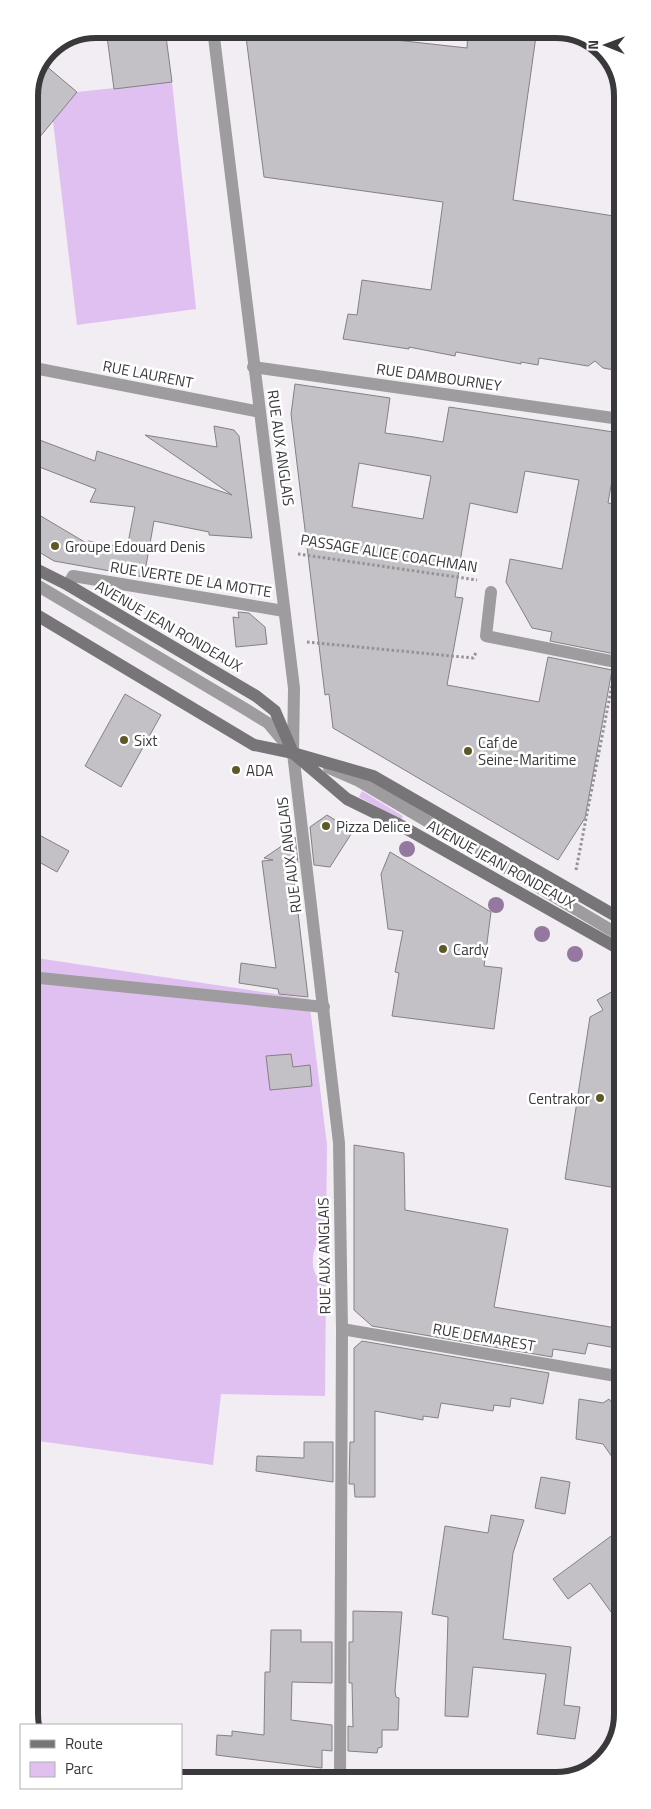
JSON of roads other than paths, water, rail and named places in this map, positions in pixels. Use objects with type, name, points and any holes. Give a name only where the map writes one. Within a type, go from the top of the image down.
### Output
[{"type":"main road","name":"AVENUE JEAN RONDEAUX","points":[[38,570],[68,585],[256,696],[275,711],[293,753],[348,799],[476,867],[614,946]]},
{"type":"main road","name":"AVENUE JEAN RONDEAUX","points":[[38,616],[254,745],[293,753],[373,776],[614,915]]},
{"type":"street","name":"RUE AUX ANGLAIS","points":[[214,38],[253,367],[294,688],[293,753],[339,1143],[342,1329],[340,1772]]},
{"type":"street","name":"RUE DAMBOURNEY","points":[[253,367],[614,418]]},
{"type":"street","name":"RUE LAURENT","points":[[38,369],[260,412]]},
{"type":"street","name":"RUE VERTE DE LA MOTTE","points":[[68,585],[73,576],[284,611]]},
{"type":"street","name":"AVENUE JEAN RONDEAUX","points":[[38,586],[268,724],[293,753],[359,780],[614,932]]},
{"type":"street","name":"PASSAGE ALICE COACHMAN","points":[[491,592],[486,636],[614,662]]},
{"type":"street","points":[[38,978],[324,1007]]},
{"type":"street","name":"RUE DEMAREST","points":[[342,1329],[614,1376]]},
{"type":"place","name":"Groupe Edouard Denis","points":[[55,546]]},
{"type":"place","name":"Sixt","points":[[124,740]]},
{"type":"place","name":"Caf de Seine-Maritime","points":[[468,751]]},
{"type":"place","name":"ADA","points":[[236,770]]},
{"type":"place","name":"Pizza Delice","points":[[326,826]]},
{"type":"place","name":"Cardy","points":[[443,949]]},
{"type":"place","name":"Centrakor","points":[[600,1098]]}]
